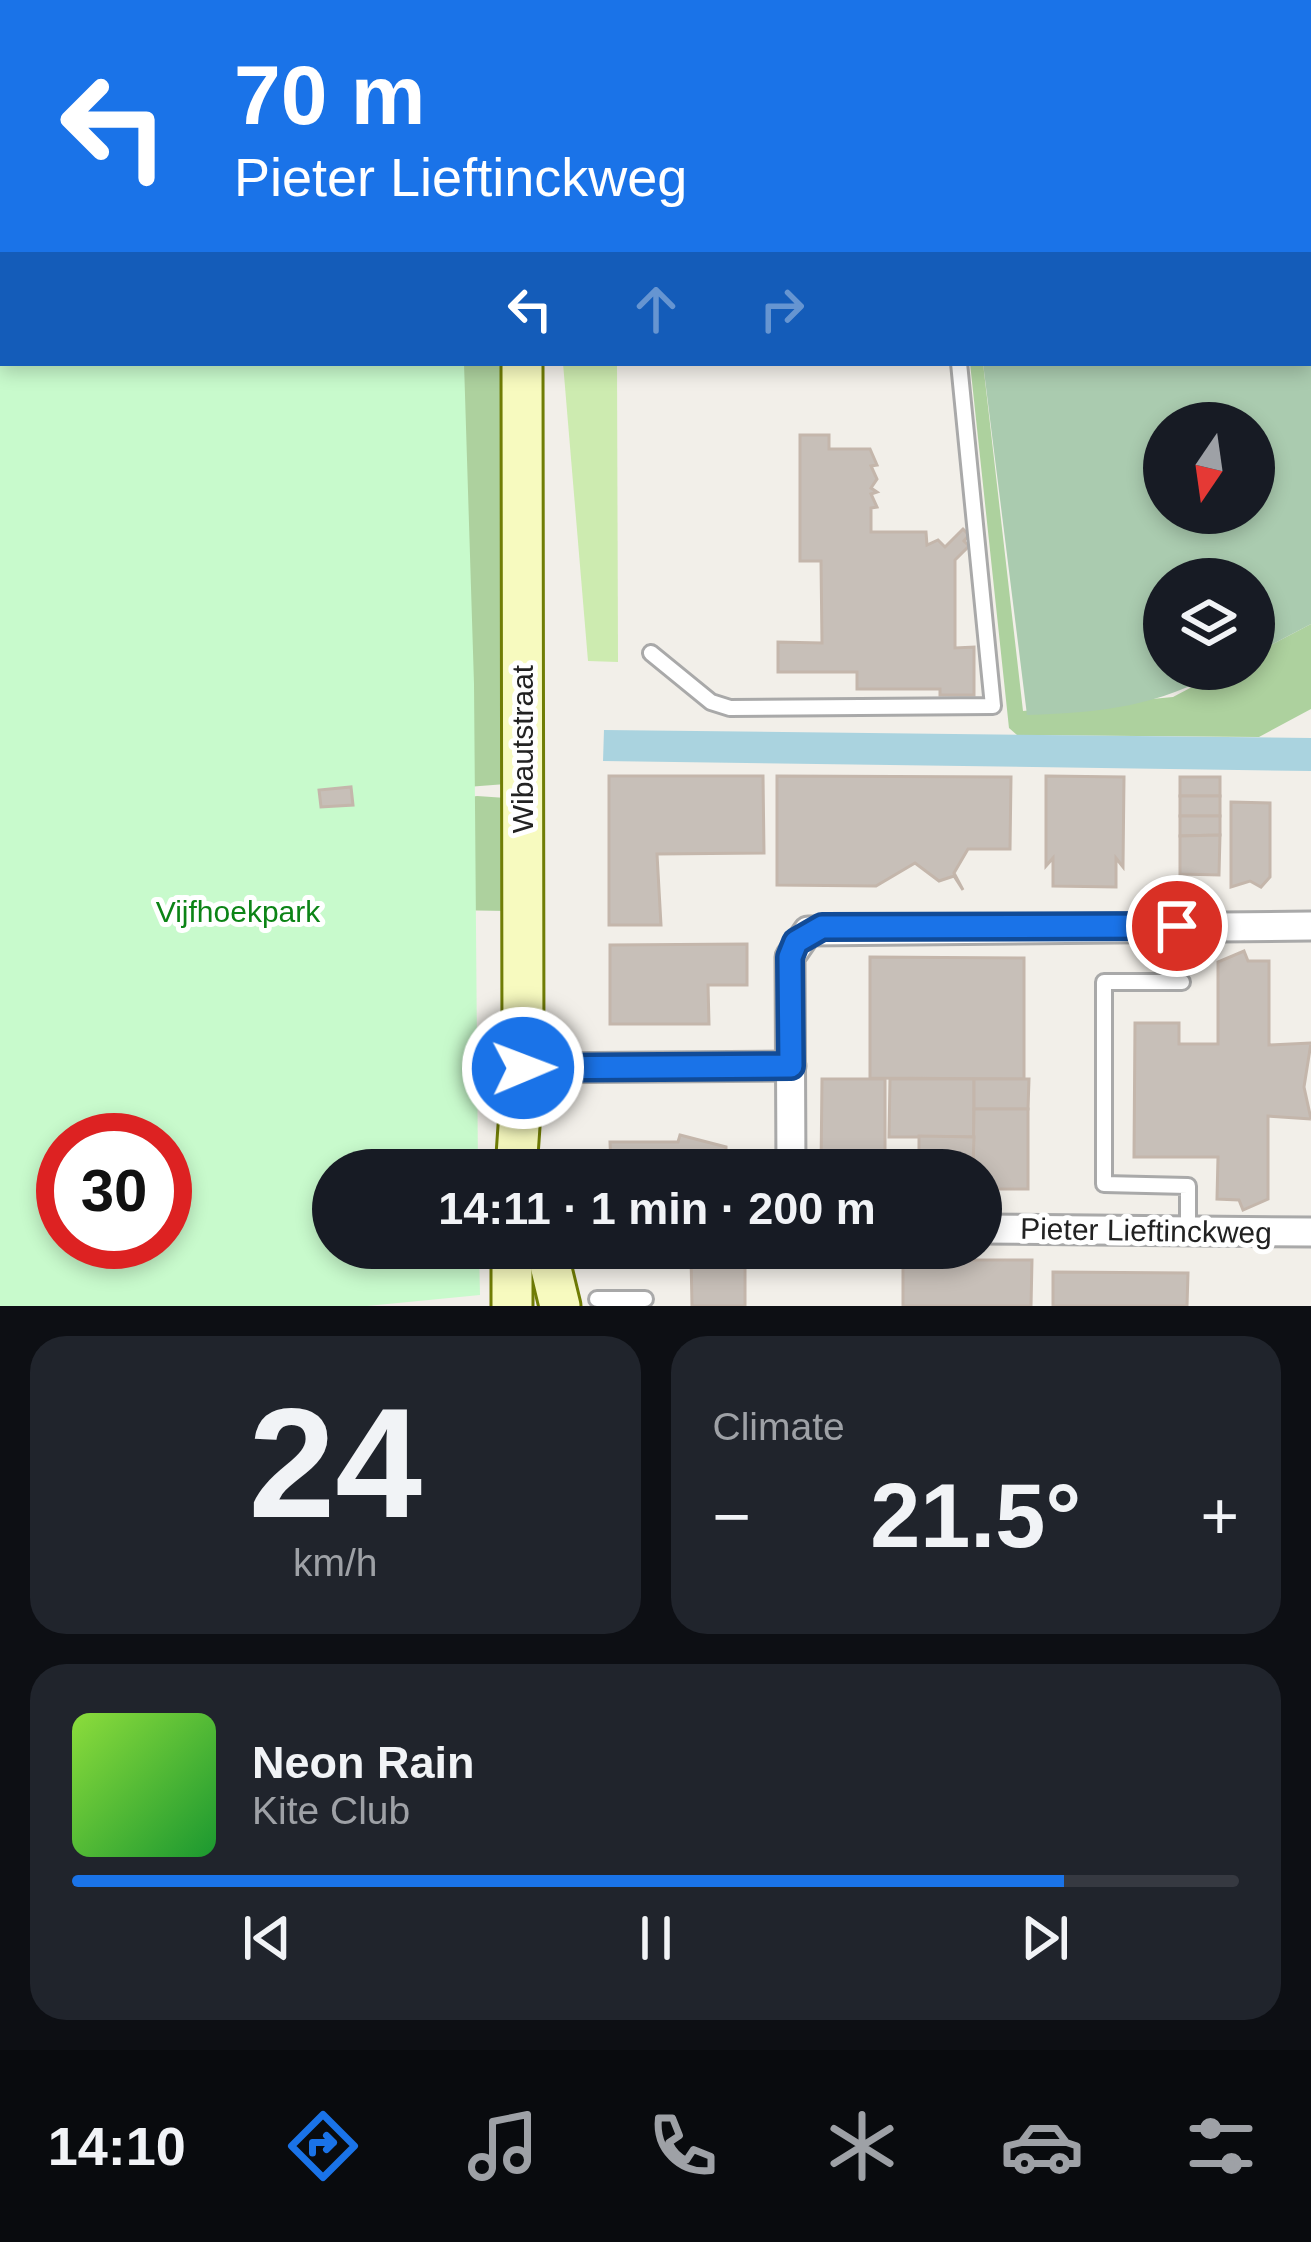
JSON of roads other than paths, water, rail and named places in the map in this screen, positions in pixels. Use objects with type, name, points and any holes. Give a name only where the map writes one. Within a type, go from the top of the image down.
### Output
[{"type":"street","name":"Wibautstraat","points":[[522,366],[523,1149]]},
{"type":"street","points":[[791,1149],[790,957],[796,942],[822,927],[1311,926]]},
{"type":"street","points":[[523,1068],[791,1066]]},
{"type":"street","name":"Pieter Lieftinckweg","points":[[1002,1229],[1311,1232]]},
{"type":"street","points":[[512,1269],[512,1306]]},
{"type":"street","points":[[559,1269],[579,1302]]},
{"type":"lane","points":[[651,653],[711,702],[730,708],[993,706],[959,366]]},
{"type":"lane","points":[[1182,982],[1104,982],[1104,1184],[1188,1186],[1188,1231]]},
{"type":"lane","points":[[579,1302],[645,1299]]},
{"type":"water","points":[[604,730],[1311,738],[1311,771],[603,761]]},
{"type":"park label","name":"Vijfhoekpark","points":[[238,912]]}]
